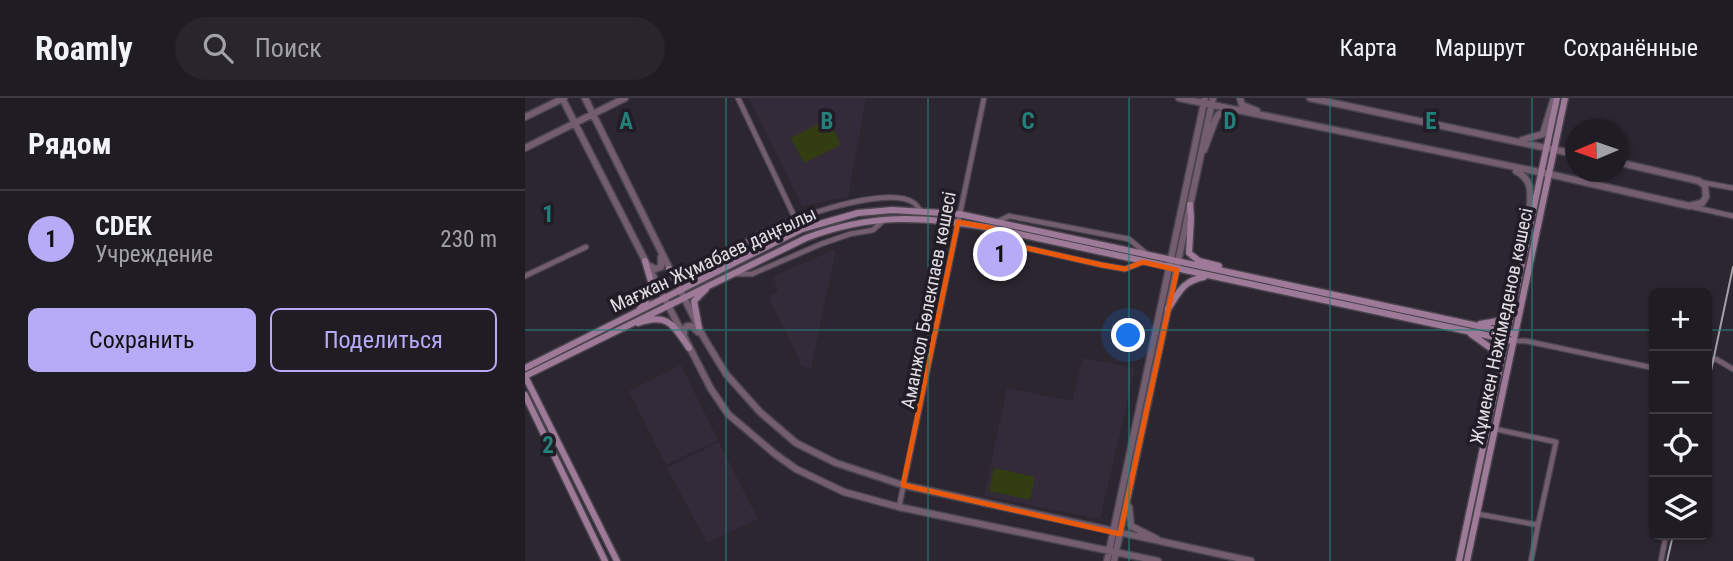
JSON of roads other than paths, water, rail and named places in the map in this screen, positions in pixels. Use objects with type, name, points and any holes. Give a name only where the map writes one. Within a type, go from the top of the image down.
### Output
[{"type":"main road","name":"Жұмекен Нәжімеденов көшесі","points":[[1457,561],[1545,174],[1555,98]]},
{"type":"main road","name":"Жұмекен Нәжімеденов көшесі","points":[[1550,148],[1565,98]]},
{"type":"main road","name":"Жұмекен Нәжімеденов көшесі","points":[[1467,561],[1495,429],[1515,298],[1529,229],[1545,174]]},
{"type":"main road","points":[[1190,205],[1188,247],[1189,253],[1199,261],[1229,272],[1474,325],[1510,337]]},
{"type":"main road","name":"Мағжан Жұмабаев даңғылы","points":[[525,368],[802,229],[858,214],[892,210],[921,211],[1229,272]]},
{"type":"main road","name":"Мағжан Жұмабаев даңғылы","points":[[525,376],[806,238],[837,227],[885,218],[959,218]]},
{"type":"main road","name":"Мағжан Жұмабаев даңғылы","points":[[994,225],[1173,269],[1466,331],[1510,337]]},
{"type":"main road","points":[[639,310],[651,293],[652,285],[645,260]]},
{"type":"main road","points":[[669,269],[681,276],[711,274]]},
{"type":"main road","points":[[1168,309],[1183,285],[1193,279],[1207,276]]},
{"type":"main road","points":[[699,328],[694,302],[707,288],[723,278]]},
{"type":"main road","points":[[1474,325],[1498,321],[1515,298]]},
{"type":"main road","points":[[613,332],[653,318],[663,318],[675,327],[689,348]]},
{"type":"main road","points":[[1466,331],[1492,349],[1498,379]]},
{"type":"main road","points":[[525,376],[617,561]]},
{"type":"main road","points":[[526,399],[605,561]]},
{"type":"street","points":[[525,117],[563,98],[711,388],[728,414],[796,469],[843,492],[899,507],[1158,561]]},
{"type":"street","points":[[585,98],[683,298],[726,374],[747,399],[796,443],[836,463],[904,485],[1251,561]]},
{"type":"street","points":[[525,148],[625,98]]},
{"type":"street","points":[[738,98],[795,218]]},
{"type":"street","name":"Аманжол Бөлекпаев көшесі","points":[[899,507],[983,98]]},
{"type":"street","points":[[1179,98],[1208,101],[1285,121],[1505,165],[1733,216]]},
{"type":"street","points":[[1240,98],[1243,105],[1276,115],[1285,121]]},
{"type":"street","points":[[1310,98],[1565,151]]},
{"type":"street","points":[[1506,140],[1528,140],[1543,134],[1555,98]]},
{"type":"street","points":[[1114,561],[1113,551],[1173,269],[1199,161],[1208,101]]},
{"type":"street","points":[[1175,261],[1208,101]]},
{"type":"street","points":[[1199,161],[1216,118],[1219,114],[1235,110]]},
{"type":"street","points":[[1505,165],[1523,174],[1531,186],[1529,229]]},
{"type":"street","points":[[1628,165],[1733,187]]},
{"type":"street","points":[[1689,206],[1702,203],[1706,197],[1706,186],[1699,181]]},
{"type":"street","points":[[729,266],[739,249],[750,239],[795,218],[832,207],[897,198],[912,201],[921,211]]},
{"type":"street","points":[[1143,262],[1125,269],[1013,244],[994,225],[1010,216],[1119,237],[1129,239],[1148,255]]},
{"type":"street","points":[[731,275],[752,274],[821,244],[873,230],[885,218]]},
{"type":"street","points":[[645,260],[652,269],[661,267],[662,258],[657,244]]},
{"type":"street","points":[[525,276],[586,247]]},
{"type":"street","points":[[1117,533],[1129,492],[1168,309],[1171,279]]},
{"type":"street","points":[[684,338],[684,329],[689,326],[704,338]]},
{"type":"street","points":[[1510,337],[1649,367]]},
{"type":"street","points":[[1712,360],[1716,359],[1733,369]]},
{"type":"street","points":[[1495,429],[1556,442],[1531,561]]},
{"type":"street","points":[[1129,492],[1131,526],[1163,543]]},
{"type":"street","points":[[1478,514],[1538,525]]},
{"type":"street","points":[[1661,561],[1665,540]]},
{"type":"street","points":[[1107,561],[1113,551]]},
{"type":"street","points":[[1124,561],[1139,557]]},
{"type":"tram line","points":[[1712,366],[1733,267]]},
{"type":"tram line","points":[[1667,561],[1672,540]]},
{"type":"place","name":"CDEK","points":[[1000,254]]}]
